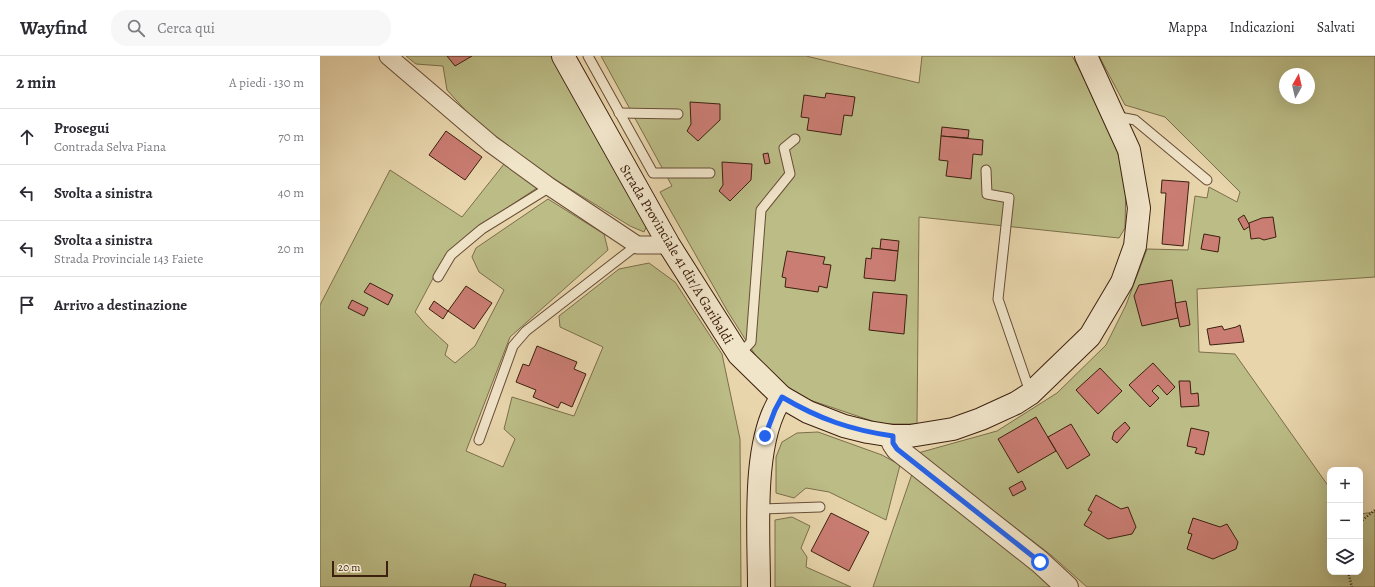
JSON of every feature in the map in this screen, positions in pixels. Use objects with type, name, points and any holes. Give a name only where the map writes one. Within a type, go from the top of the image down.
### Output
[{"type":"main road","name":"Strada Provinciale 41 dir/A Garibaldi","points":[[563,56],[588,80],[669,245],[739,356],[782,397],[808,412],[844,426],[893,436],[910,436],[953,429],[981,419],[1016,403],[1030,394],[1090,336],[1122,282],[1135,246],[1139,208],[1129,150],[1086,56]]},
{"type":"main road","points":[[759,587],[760,509],[763,446],[775,410],[782,397]]},
{"type":"main road","points":[[893,436],[893,443],[897,449],[1040,562],[1067,587]]},
{"type":"street","points":[[388,56],[491,144],[550,187],[637,245],[669,245]]},
{"type":"lane","points":[[588,56],[588,80],[619,113],[653,173],[710,173]]},
{"type":"lane","points":[[619,113],[678,114]]},
{"type":"lane","points":[[1113,116],[1136,120],[1207,180]]},
{"type":"lane","points":[[739,356],[751,342],[761,210],[790,174],[784,148],[795,139]]},
{"type":"lane","points":[[986,170],[987,194],[1009,198],[998,299],[1030,394]]},
{"type":"lane","points":[[438,277],[451,255],[482,229],[550,187]]},
{"type":"lane","points":[[479,440],[513,346],[526,331],[637,245]]},
{"type":"lane","points":[[760,509],[820,506]]},
{"type":"path","points":[[1363,520],[1375,510]]},
{"type":"path","points":[[1349,575],[1352,587]]},
{"type":"green space","points":[[406,56],[551,56],[649,221],[644,232],[630,226],[551,177],[476,122],[447,90],[443,66],[416,64]]},
{"type":"green space","points":[[601,56],[806,56],[919,83],[922,56],[1072,56],[1094,95],[1113,137],[1126,181],[1125,228],[1119,238],[919,217],[917,424],[881,424],[792,394],[766,372],[728,312],[660,192],[672,186]]},
{"type":"green space","points":[[1099,56],[1375,56],[1375,277],[1197,289],[1199,352],[1235,354],[1327,484],[1327,575],[1363,575],[1363,514],[1375,512],[1375,587],[1087,587],[1051,555],[918,453],[997,431],[1057,393],[1106,345],[1126,305],[1147,249],[1188,250],[1195,196],[1207,198],[1209,187],[1237,202],[1240,192],[1165,117],[1125,105]]},
{"type":"green space","points":[[504,164],[537,188],[472,231],[446,254],[415,312],[426,325],[448,345],[445,355],[455,363],[475,346],[504,290],[479,272],[472,257],[476,248],[548,199],[604,234],[608,250],[510,337],[466,451],[503,467],[515,439],[504,429],[512,397],[574,416],[603,347],[560,327],[559,316],[619,269],[649,263],[675,282],[722,354],[740,439],[741,587],[320,587],[320,305],[390,170],[462,217]]},
{"type":"green space","points":[[818,432],[882,455],[900,465],[886,520],[829,492],[806,488],[794,498],[776,493],[776,457],[782,442],[797,433]]},
{"type":"green space","points":[[912,474],[1036,570],[1052,587],[873,587]]},
{"type":"green space","points":[[792,517],[810,526],[801,548],[807,557],[806,567],[851,587],[775,587],[775,520]]},
{"type":"building","points":[[447,56],[472,56],[455,66]]},
{"type":"building","points":[[826,93],[855,97],[852,116],[844,115],[841,135],[807,130],[809,118],[801,117],[804,95],[825,98]]},
{"type":"building","points":[[690,102],[720,104],[720,120],[698,141],[687,131],[691,124]]},
{"type":"building","points":[[942,127],[969,130],[968,138],[941,136]]},
{"type":"building","points":[[446,131],[482,157],[465,180],[429,155]]},
{"type":"building","points":[[941,136],[983,140],[982,155],[973,154],[971,179],[946,176],[948,161],[939,160]]},
{"type":"building","points":[[768,153],[770,163],[765,164],[763,154]]},
{"type":"building","points":[[722,162],[752,164],[751,180],[730,201],[719,191],[723,185]]},
{"type":"building","points":[[1162,180],[1189,182],[1183,246],[1162,244],[1166,193],[1161,193]]},
{"type":"building","points":[[1244,215],[1250,226],[1244,230],[1238,219]]},
{"type":"building","points":[[1273,217],[1276,237],[1264,240],[1259,238],[1251,239],[1249,223],[1262,218]]},
{"type":"building","points":[[1204,234],[1220,237],[1218,252],[1201,249]]},
{"type":"building","points":[[881,239],[899,241],[898,251],[880,249]]},
{"type":"building","points":[[872,248],[898,251],[895,281],[864,278],[866,258],[871,259]]},
{"type":"building","points":[[787,251],[825,257],[823,264],[831,265],[827,288],[819,286],[818,292],[785,287],[786,278],[782,277]]},
{"type":"building","points":[[1172,280],[1178,318],[1142,326],[1134,296],[1139,285]]},
{"type":"building","points":[[370,283],[393,295],[388,305],[364,292]]},
{"type":"building","points":[[466,286],[492,303],[474,329],[448,311]]},
{"type":"building","points":[[873,292],[907,295],[904,334],[869,330]]},
{"type":"building","points":[[352,300],[368,308],[364,316],[348,308]]},
{"type":"building","points":[[434,301],[448,311],[443,319],[429,309]]},
{"type":"building","points":[[1186,301],[1190,325],[1180,327],[1175,303]]},
{"type":"building","points":[[1240,325],[1244,342],[1210,345],[1207,329],[1222,326],[1224,330]]},
{"type":"building","points":[[537,346],[577,362],[574,369],[586,374],[572,407],[561,402],[558,408],[533,397],[536,390],[516,382],[523,364],[529,366]]},
{"type":"building","points":[[1153,363],[1175,387],[1167,395],[1158,385],[1152,391],[1159,398],[1150,407],[1129,385]]},
{"type":"building","points":[[1100,368],[1122,391],[1098,414],[1076,390]]},
{"type":"building","points":[[1179,381],[1190,381],[1191,394],[1198,393],[1199,406],[1181,407]]},
{"type":"building","points":[[1036,417],[1056,451],[1018,473],[998,439]]},
{"type":"building","points":[[1125,422],[1130,428],[1117,443],[1112,439],[1114,432]]},
{"type":"building","points":[[1071,424],[1090,455],[1067,469],[1048,437]]},
{"type":"building","points":[[1191,428],[1209,432],[1204,455],[1195,453],[1197,448],[1187,446]]},
{"type":"building","points":[[1022,481],[1026,489],[1013,496],[1009,488]]},
{"type":"building","points":[[1096,495],[1121,509],[1128,507],[1136,527],[1132,534],[1108,539],[1084,525],[1092,512],[1088,510]]},
{"type":"building","points":[[831,513],[869,532],[849,571],[811,551]]},
{"type":"building","points":[[1193,518],[1220,527],[1227,524],[1238,542],[1236,549],[1213,559],[1187,549],[1192,534],[1188,533]]},
{"type":"building","points":[[474,574],[506,584],[505,587],[470,587]]},
{"type":"route","points":[[765,436],[775,410],[782,397],[808,412],[844,426],[893,436],[893,443],[897,449],[1040,562]]}]
